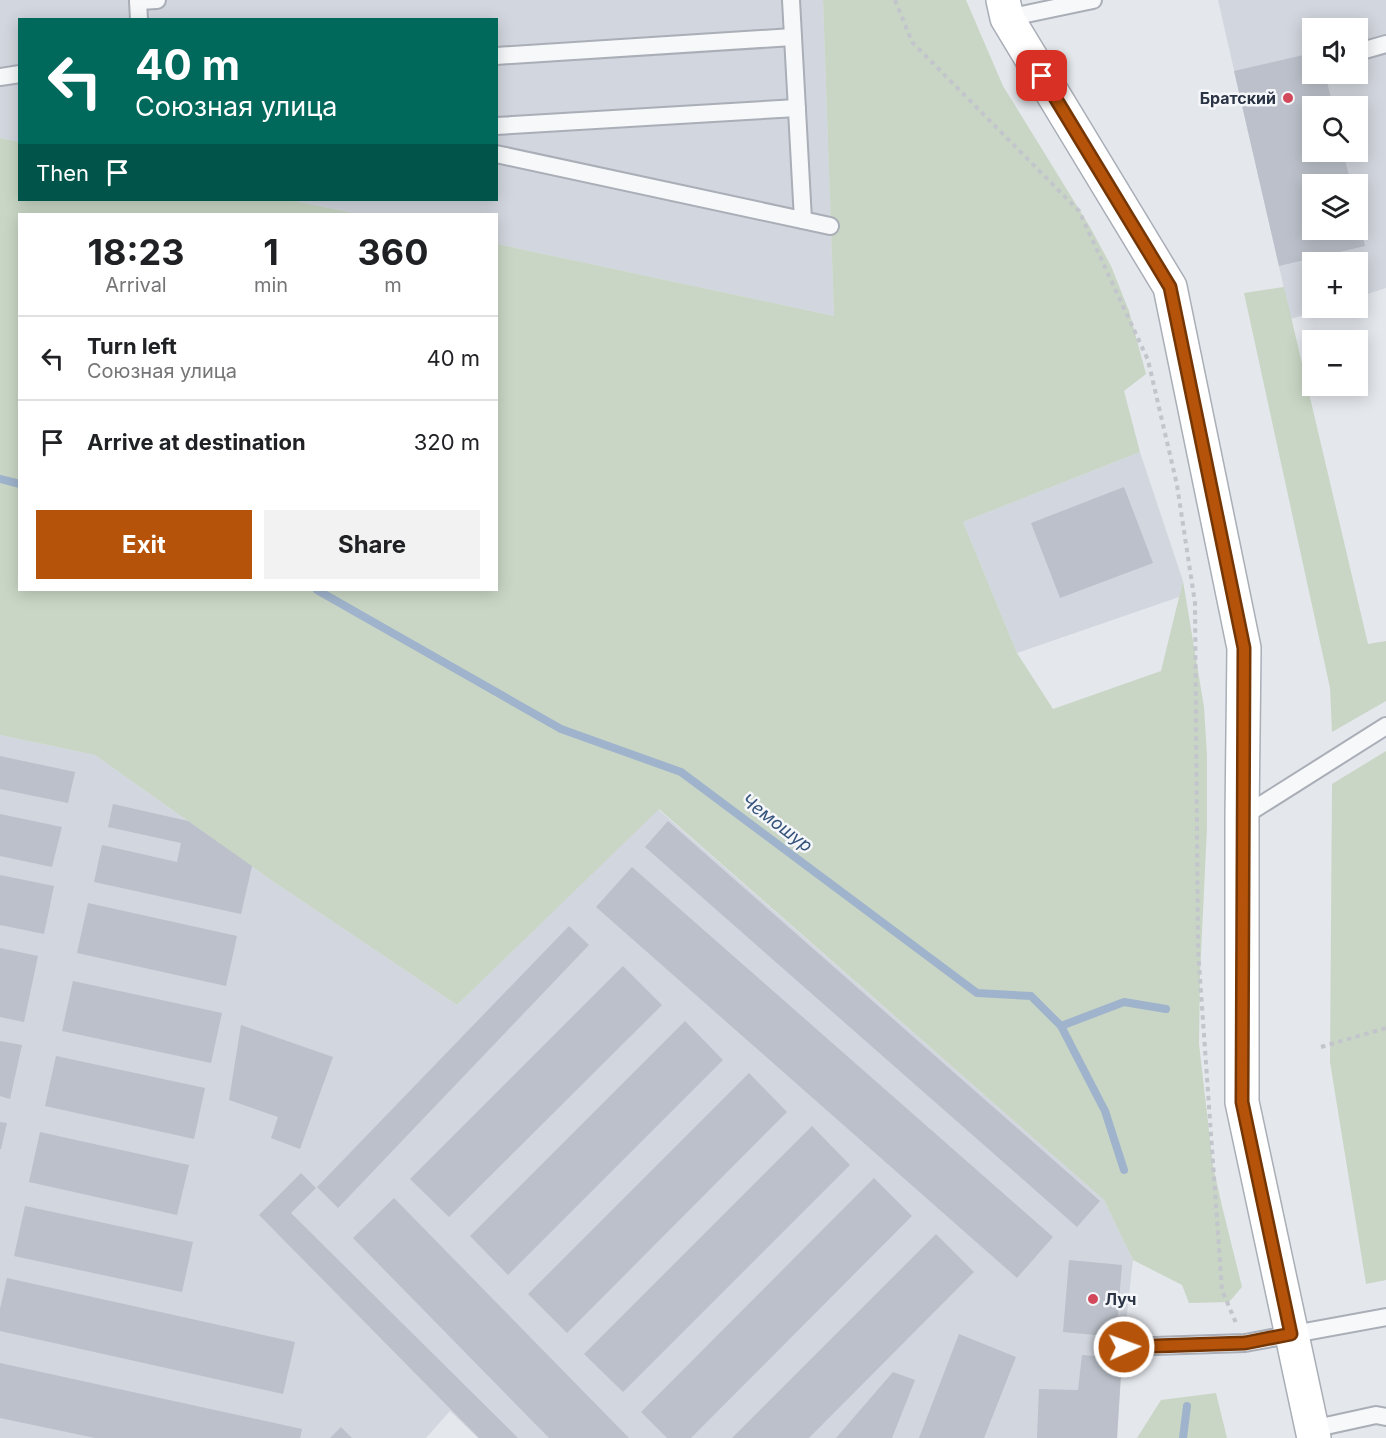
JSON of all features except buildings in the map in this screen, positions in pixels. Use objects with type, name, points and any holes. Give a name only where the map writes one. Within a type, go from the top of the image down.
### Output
[{"type":"main road","points":[[1005,9],[1170,287],[1244,648],[1242,1102],[1313,1434]]},
{"type":"lane","points":[[139,18],[138,1],[157,0]]},
{"type":"lane","points":[[791,0],[803,220]]},
{"type":"lane","points":[[1005,9],[1093,0]]},
{"type":"lane","points":[[498,56],[793,37]]},
{"type":"lane","points":[[1368,49],[1386,44]]},
{"type":"lane","points":[[0,77],[18,74]]},
{"type":"lane","points":[[498,126],[797,108]]},
{"type":"lane","points":[[498,154],[830,226]]},
{"type":"lane","points":[[1242,817],[1386,726]]},
{"type":"lane","points":[[1124,1347],[1245,1343],[1386,1317]]},
{"type":"lane","points":[[1313,1434],[1376,1416],[1386,1417]]},
{"type":"path","points":[[895,0],[912,42],[1079,211],[1148,360],[1177,485],[1195,603],[1198,950],[1222,1290],[1245,1343]]},
{"type":"path","points":[[1321,1047],[1386,1028]]},
{"type":"shaded area","points":[[0,0],[823,0],[834,316],[498,244],[498,213],[354,213],[294,201],[498,201],[498,18],[18,18],[18,142],[0,138]]},
{"type":"shaded area","points":[[1218,0],[1386,0],[1386,288],[1368,294],[1368,252],[1302,252],[1302,316],[1291,319]]},
{"type":"shaded area","points":[[1140,452],[1183,581],[1179,597],[1017,653],[963,522]]},
{"type":"shaded area","points":[[0,735],[95,755],[271,880],[457,1005],[658,809],[1104,1200],[1133,1260],[1122,1358],[1117,1438],[478,1438],[450,1411],[426,1438],[0,1438]]},
{"type":"green space","points":[[823,0],[966,0],[1003,86],[1090,227],[1111,266],[1129,311],[1146,374],[1124,391],[1140,452],[963,522],[1017,653],[1053,709],[1161,671],[1183,581],[1204,707],[1207,755],[1207,828],[1199,1044],[1213,1166],[1242,1287],[1229,1302],[1189,1303],[1182,1285],[1133,1260],[1104,1200],[659,809],[457,1005],[271,880],[95,755],[0,735],[0,138],[18,142],[18,201],[294,201],[354,213],[18,213],[18,591],[498,591],[498,244],[834,316]]},
{"type":"green space","points":[[1284,287],[1302,364],[1302,396],[1310,396],[1368,644],[1386,641],[1386,701],[1332,732],[1330,688],[1244,293]]},
{"type":"green space","points":[[1386,751],[1386,1280],[1366,1284],[1330,1062],[1332,784]]},
{"type":"green space","points":[[1216,1393],[1227,1438],[1137,1438],[1161,1400]]},
{"type":"waterway","name":"Чемошур","points":[[0,479],[18,484]]},
{"type":"waterway","name":"Чемошур","points":[[319,591],[561,729],[681,772],[977,993],[1031,996],[1061,1026],[1105,1111],[1124,1170]]},
{"type":"waterway","points":[[1061,1026],[1124,1002],[1166,1009]]},
{"type":"waterway","name":"Чемошур","points":[[1183,1438],[1187,1406]]},
{"type":"place","name":"Братский","points":[[1288,98]]},
{"type":"place","name":"Луч","points":[[1093,1299]]},
{"type":"route","points":[[1042,76],[1170,287],[1244,648],[1242,1102],[1291,1334],[1245,1343],[1124,1347]]}]
